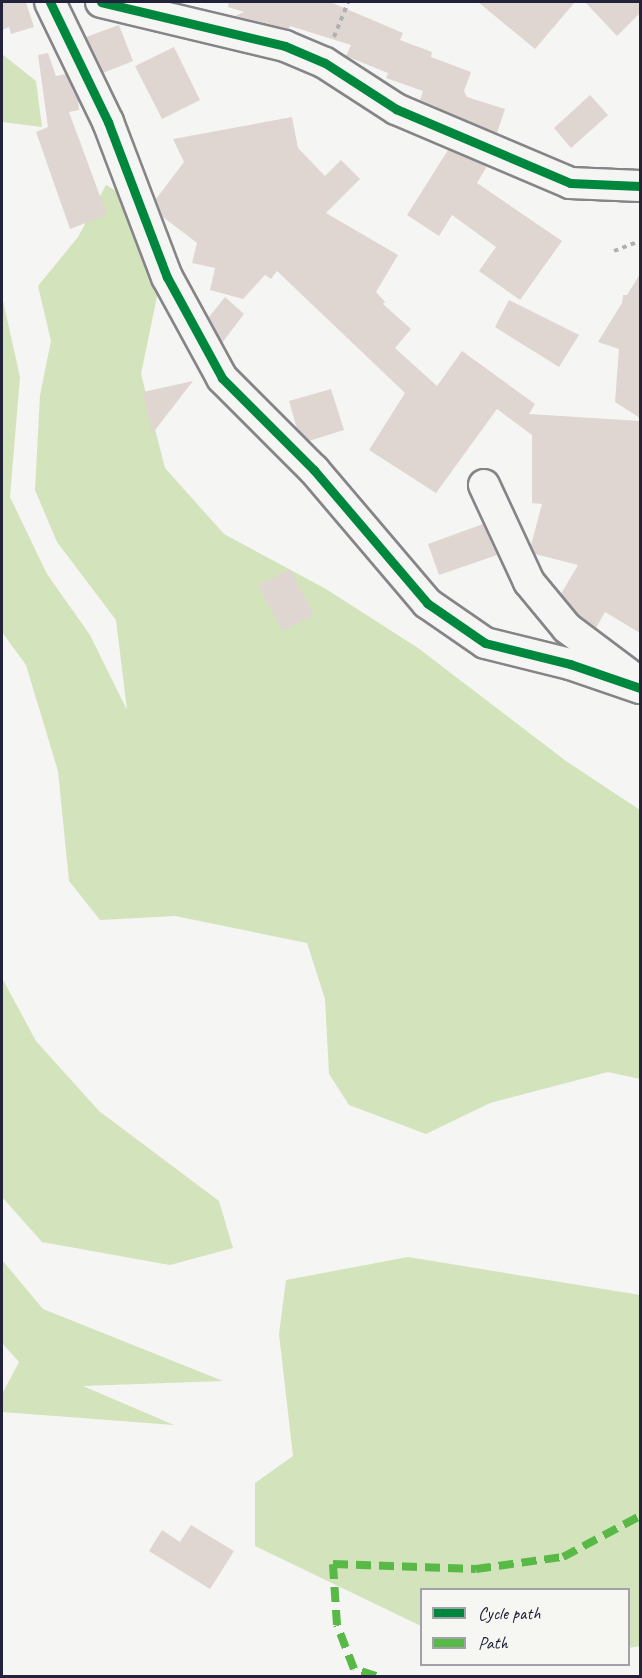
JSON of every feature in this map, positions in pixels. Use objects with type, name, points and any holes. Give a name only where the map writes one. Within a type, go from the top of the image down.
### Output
[{"type":"street","points":[[50,2],[108,122],[167,277],[222,378],[314,470],[427,603],[485,643],[570,664],[640,688]]},
{"type":"street","points":[[101,2],[285,46],[325,63],[396,109],[570,183],[640,186]]},
{"type":"street","points":[[484,485],[529,582],[567,628],[640,683]]},
{"type":"path","points":[[325,63],[348,2]]},
{"type":"path","points":[[614,251],[640,241]]},
{"type":"green space","points":[[2,54],[36,81],[42,127],[2,122]]},
{"type":"green space","points":[[106,185],[130,199],[164,263],[141,374],[165,468],[224,534],[326,589],[418,648],[566,761],[640,810],[640,1079],[608,1072],[490,1103],[426,1134],[349,1105],[329,1074],[325,999],[307,943],[175,916],[100,920],[69,881],[58,771],[26,665],[2,632],[2,296],[20,377],[10,497],[47,574],[90,635],[127,710],[116,620],[57,542],[35,490],[40,395],[51,341],[38,286],[78,237]]},
{"type":"green space","points":[[2,978],[36,1041],[99,1111],[219,1201],[233,1248],[170,1265],[42,1242],[2,1197]]},
{"type":"green space","points":[[408,1257],[640,1295],[640,1646],[630,1648],[630,1588],[420,1588],[420,1626],[255,1546],[255,1483],[293,1456],[279,1334],[286,1280]]},
{"type":"green space","points":[[2,1260],[43,1309],[223,1381],[83,1386],[174,1425],[2,1412],[2,1394],[19,1362],[2,1343]]},
{"type":"building","points":[[2,2],[26,2],[34,27],[11,34],[9,27],[2,30]]},
{"type":"building","points":[[229,2],[330,2],[403,33],[400,40],[432,52],[431,57],[471,72],[464,91],[467,97],[505,109],[497,133],[420,100],[423,91],[386,78],[388,73],[346,56],[351,45],[290,26],[289,29],[235,16],[244,12],[228,7]]},
{"type":"building","points":[[478,2],[575,2],[535,49]]},
{"type":"building","points":[[585,2],[640,2],[640,13],[617,36]]},
{"type":"building","points":[[119,25],[133,61],[103,73],[86,37]]},
{"type":"building","points":[[174,47],[200,100],[162,119],[135,66]]},
{"type":"building","points":[[48,53],[56,76],[66,74],[78,99],[79,110],[69,112],[107,215],[70,229],[36,132],[48,127],[38,55]]},
{"type":"building","points":[[590,95],[608,115],[571,148],[554,128]]},
{"type":"building","points":[[292,117],[298,148],[325,176],[341,160],[360,179],[326,213],[398,255],[376,292],[385,302],[383,304],[411,329],[395,348],[437,386],[462,351],[535,404],[529,414],[640,421],[640,633],[605,612],[596,628],[579,615],[561,594],[578,565],[535,554],[531,545],[542,504],[532,503],[532,435],[497,409],[436,493],[369,450],[405,393],[277,271],[271,279],[265,275],[243,299],[210,290],[215,268],[192,263],[197,243],[163,217],[156,199],[184,162],[173,139]]},
{"type":"building","points":[[448,150],[487,166],[477,183],[562,241],[520,300],[479,271],[496,247],[452,215],[439,236],[407,215]]},
{"type":"building","points":[[640,274],[640,418],[615,402],[619,349],[598,342],[622,303],[623,295],[627,295]]},
{"type":"building","points":[[225,297],[244,314],[222,343],[209,317]]},
{"type":"building","points":[[509,300],[579,335],[559,367],[495,327]]},
{"type":"building","points":[[193,381],[152,434],[143,392]]},
{"type":"building","points":[[331,389],[344,430],[309,441],[297,429],[289,401]]},
{"type":"building","points":[[483,524],[497,555],[439,575],[428,544]]},
{"type":"building","points":[[290,569],[314,615],[282,631],[258,585]]},
{"type":"building","points":[[191,1525],[234,1551],[210,1589],[149,1551],[162,1530],[180,1542]]},
{"type":"marked path","points":[[376,1676],[354,1669],[337,1625],[333,1564],[476,1569],[563,1557],[640,1516]]},
{"type":"cycle path","points":[[50,2],[108,122],[167,277],[222,378],[314,470],[427,603],[485,643],[570,664],[640,688]]},
{"type":"cycle path","points":[[101,2],[285,46],[325,63],[396,109],[570,183],[640,186]]}]
